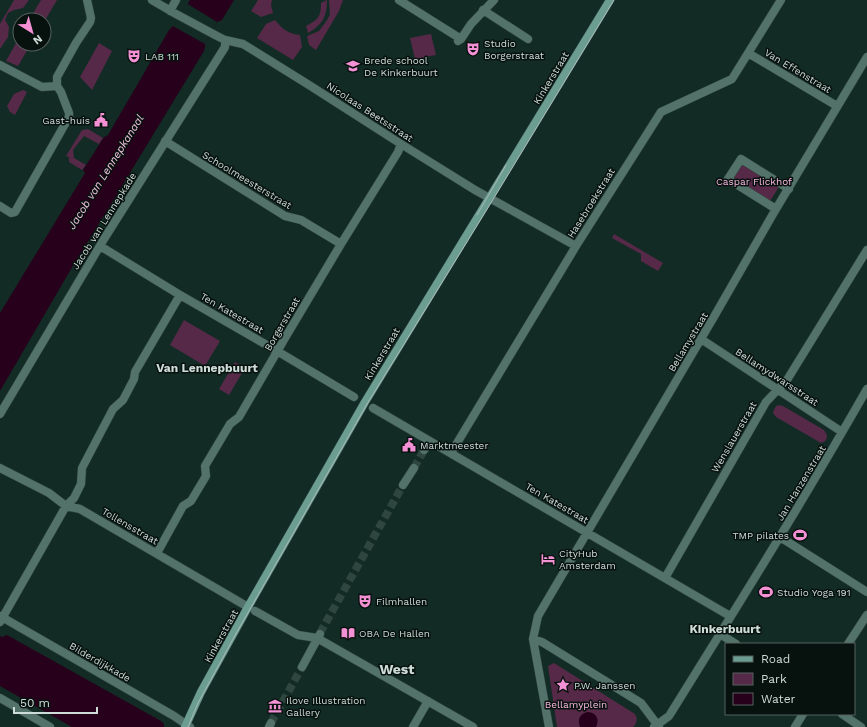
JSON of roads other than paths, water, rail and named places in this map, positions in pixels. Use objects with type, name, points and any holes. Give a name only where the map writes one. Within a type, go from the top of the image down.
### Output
[{"type":"street","points":[[0,206],[11,213],[15,212],[69,117],[62,92],[57,86],[57,77],[76,43],[90,22],[91,18],[87,0]]},
{"type":"street","name":"Nicolaas Beetsstraat","points":[[152,0],[224,40],[243,44],[401,144],[490,198],[576,246]]},
{"type":"street","points":[[173,12],[176,0]]},
{"type":"street","points":[[399,0],[459,40],[471,24],[494,0]]},
{"type":"street","name":"Kinkerstraat","points":[[187,726],[201,692],[251,609],[365,402],[610,0]]},
{"type":"street","name":"Hasebroekstraat","points":[[451,453],[576,246],[661,112],[732,79],[781,0]]},
{"type":"street","points":[[484,10],[528,39]]},
{"type":"street","name":"Jacob van Lennepkade","points":[[0,414],[100,246],[225,47],[224,40]]},
{"type":"street","name":"Van Effenstraat","points":[[748,53],[837,106]]},
{"type":"street","name":"Bellamystraat","points":[[533,639],[538,616],[776,209],[867,57]]},
{"type":"street","points":[[0,64],[42,87],[57,86]]},
{"type":"street","name":"Schoolmeesterstraat","points":[[165,142],[285,216],[301,220],[341,244]]},
{"type":"street","name":"Borgerstraat","points":[[156,553],[183,506],[191,501],[206,476],[205,466],[230,424],[239,417],[341,244],[398,152],[401,144]]},
{"type":"street","points":[[776,209],[728,179],[732,172],[741,159],[789,189]]},
{"type":"street","name":"Ten Katestraat","points":[[100,246],[180,295],[354,397]]},
{"type":"street","name":"Wenslauerstraat","points":[[666,578],[766,402],[787,380],[867,250]]},
{"type":"street","points":[[1,618],[66,506],[74,498],[81,484],[82,468],[113,409],[123,400],[134,379],[135,372],[180,295]]},
{"type":"street","name":"Bellamydwarsstraat","points":[[701,339],[842,432]]},
{"type":"street","name":"Jan Hanzenstraat","points":[[657,726],[669,716],[780,537],[867,389]]},
{"type":"street","name":"Ten Katestraat","points":[[373,408],[730,616]]},
{"type":"street","points":[[424,450],[430,440]]},
{"type":"street","name":"Tollensstraat","points":[[0,468],[49,493],[66,506],[80,508],[238,602],[298,635],[318,636],[473,727]]},
{"type":"street","points":[[403,485],[414,468]]},
{"type":"street","points":[[780,537],[867,592]]},
{"type":"street","points":[[849,643],[867,615]]},
{"type":"street","name":"Bilderdijkkade","points":[[1,618],[174,716],[187,726]]},
{"type":"street","points":[[720,634],[734,643]]},
{"type":"street","points":[[302,667],[318,636]]},
{"type":"street","points":[[548,727],[533,639],[542,642],[641,703],[657,726]]},
{"type":"street","points":[[0,698],[50,727]]},
{"type":"street","points":[[413,727],[428,701]]},
{"type":"street","points":[[795,727],[802,715]]},
{"type":"street","points":[[843,715],[861,727]]},
{"type":"water","name":"Jacob van Lennepkanaal","points":[[190,0],[234,0],[222,20],[217,22],[205,44],[204,51],[74,264],[0,391],[0,313],[85,173],[83,170],[104,137],[108,135],[169,30],[174,25]]},
{"type":"water","points":[[7,635],[161,721],[164,724],[164,727],[72,727],[0,686],[0,636],[2,637]]},
{"type":"water","points":[[587,712],[593,713],[596,716],[598,721],[596,727],[580,727],[580,718]]},
{"type":"tunnel","points":[[414,468],[424,450]]},
{"type":"tunnel","points":[[320,633],[403,485]]},
{"type":"tunnel","points":[[271,723],[302,667]]},
{"type":"tram line","points":[[188,727],[198,703],[233,639],[367,404],[614,0]]},
{"type":"tram line","points":[[477,215],[506,165]]},
{"type":"place","name":"Studio Borgerstraat","points":[[473,49]]},
{"type":"place","name":"LAB 111","points":[[134,56]]},
{"type":"place","name":"Brede school De Kinkerbuurt","points":[[353,66]]},
{"type":"place","name":"Gast-huis","points":[[101,120]]},
{"type":"place","name":"Marktmeester","points":[[409,445]]},
{"type":"place","name":"TMP pilates","points":[[800,535]]},
{"type":"place","name":"CityHub Amsterdam","points":[[548,559]]},
{"type":"place","name":"Studio Yoga 191","points":[[766,592]]},
{"type":"place","name":"Filmhallen","points":[[365,601]]},
{"type":"place","name":"OBA De Hallen","points":[[348,633]]},
{"type":"place","name":"P.W. Janssen","points":[[563,685]]},
{"type":"place","name":"Ilove Illustration Gallery","points":[[275,706]]},
{"type":"district","name":"Van Lennepbuurt","points":[[207,368]]},
{"type":"district","name":"Kinkerbuurt","points":[[725,629]]},
{"type":"district","name":"West","points":[[397,669]]},
{"type":"park label","name":"Caspar Flickhof","points":[[754,181]]},
{"type":"park label","name":"Bellamyplein","points":[[576,704]]}]
